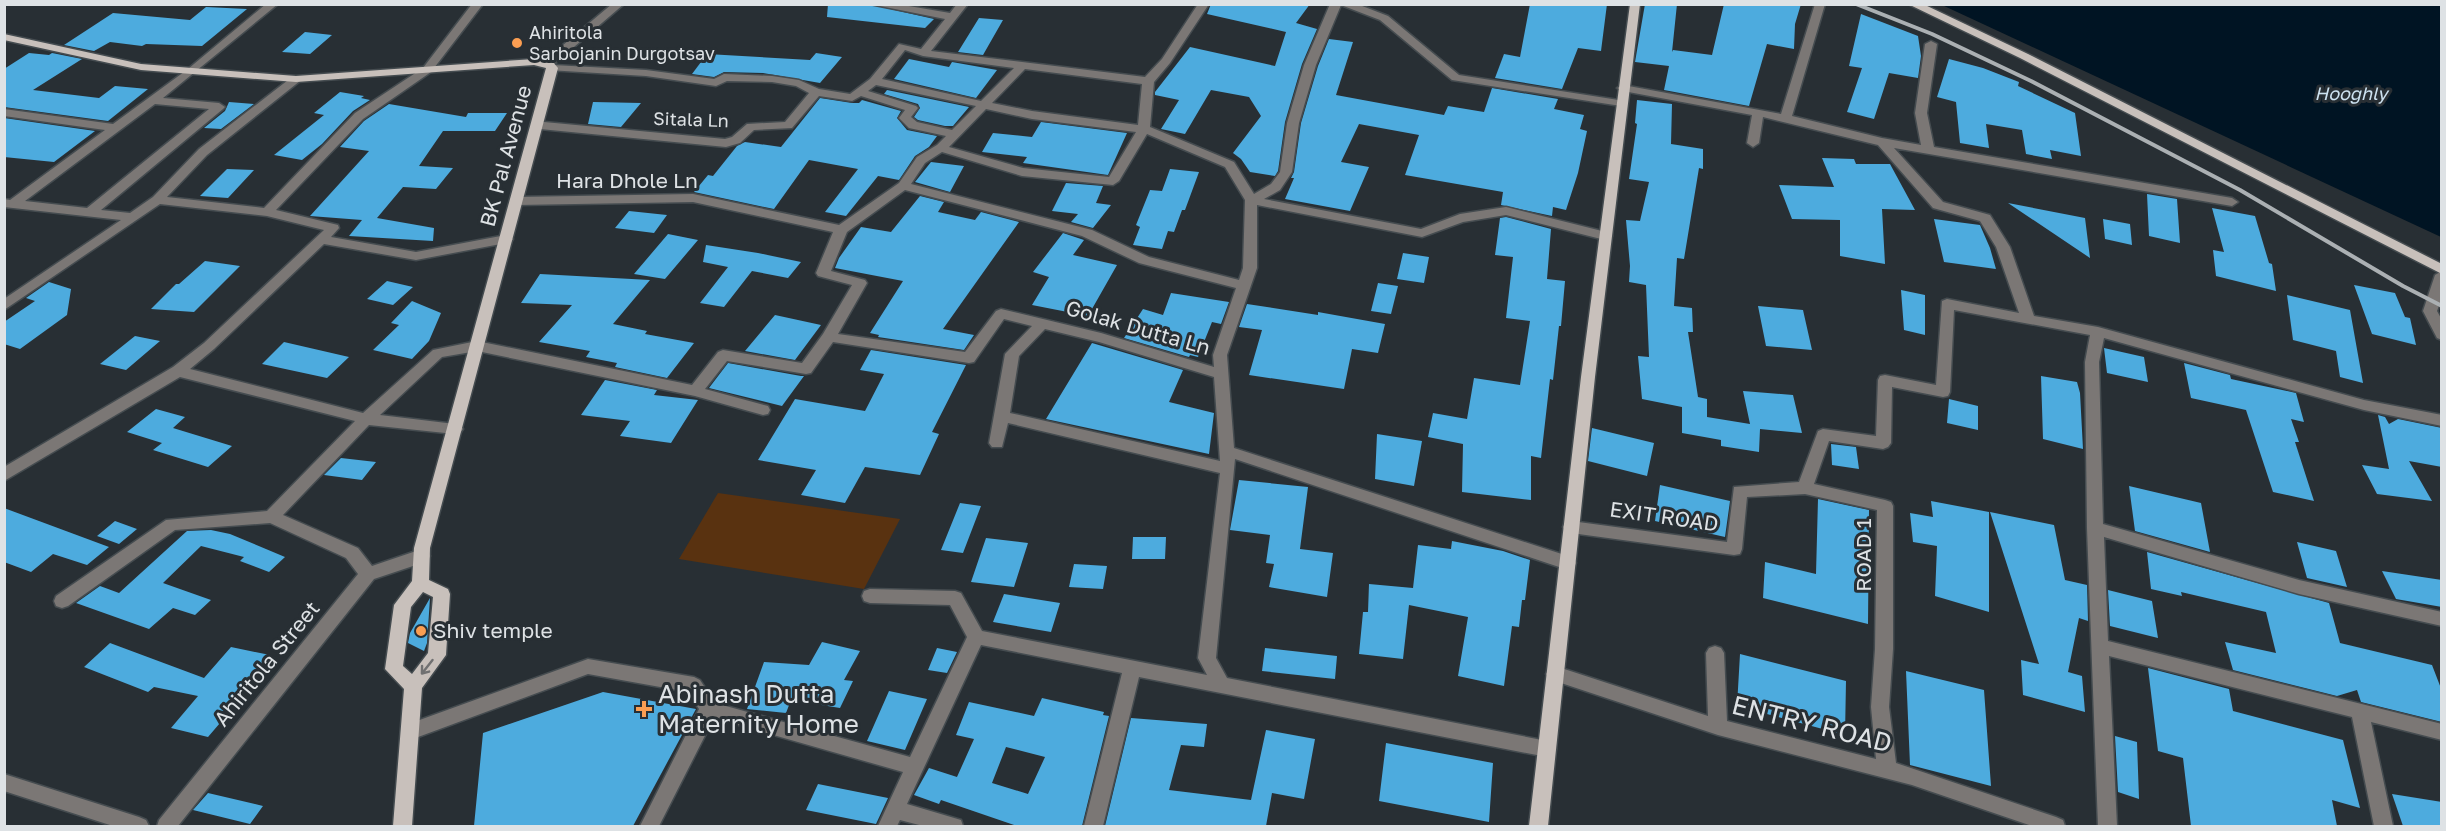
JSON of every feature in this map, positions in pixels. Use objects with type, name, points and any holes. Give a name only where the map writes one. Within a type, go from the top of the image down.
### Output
[{"type":"main road","points":[[1538,826],[1605,236],[1635,4]]},
{"type":"main road","points":[[1913,4],[2024,56],[2442,270]]},
{"type":"main road","name":"BK Pal Avenue","points":[[6,39],[141,67],[296,79],[550,65],[517,201],[422,556],[420,584]]},
{"type":"main road","points":[[403,826],[413,686],[437,655],[442,594],[420,584],[403,605],[394,669],[413,686]]},
{"type":"street","points":[[9,203],[192,71],[273,4]]},
{"type":"street","points":[[267,212],[359,116],[427,70],[478,4]]},
{"type":"street","points":[[550,65],[619,4]]},
{"type":"street","points":[[875,4],[953,17]]},
{"type":"street","points":[[923,53],[963,4]]},
{"type":"street","points":[[941,148],[1022,172],[1113,181],[1144,129],[1148,81],[1166,61],[1204,4]]},
{"type":"street","points":[[1251,200],[1276,187],[1286,172],[1293,123],[1310,65],[1336,4]]},
{"type":"street","points":[[1346,4],[1384,18],[1456,78],[1622,95],[1786,118],[1882,142],[2232,202]]},
{"type":"street","points":[[1786,118],[1799,73],[1809,50],[1820,4]]},
{"type":"street","points":[[1928,150],[1921,113],[1931,44]]},
{"type":"street","points":[[855,95],[874,81],[903,45],[923,53],[1148,81]]},
{"type":"street","points":[[550,65],[646,73],[716,83],[724,77],[772,79],[799,83],[816,92],[855,95],[912,108],[905,118],[913,125],[956,134]]},
{"type":"street","points":[[695,390],[723,355],[806,369],[830,337],[860,283],[823,273],[841,230],[903,186],[921,160],[941,148],[1023,65]]},
{"type":"street","points":[[4,306],[156,200],[202,152],[296,79]]},
{"type":"street","points":[[874,81],[1032,116],[1144,129],[1230,165],[1251,200],[1250,268],[1220,355],[1228,469],[1207,658],[1222,687]]},
{"type":"street","name":"Sitala Ln","points":[[544,126],[726,143],[736,140],[751,127],[788,125],[816,92]]},
{"type":"street","points":[[90,212],[219,107],[151,100]]},
{"type":"street","points":[[4,112],[115,128]]},
{"type":"street","points":[[1754,143],[1758,114]]},
{"type":"street","points":[[1882,142],[1938,205],[1985,218],[2003,247],[2029,320]]},
{"type":"street","points":[[903,186],[1087,233],[1144,260],[1244,286]]},
{"type":"street","name":"Hara Dhole Ln","points":[[517,201],[693,198],[841,230]]},
{"type":"street","points":[[4,475],[178,371],[209,346],[333,228],[267,212],[156,200]]},
{"type":"street","points":[[1251,200],[1422,233],[1460,218],[1506,211],[1605,236]]},
{"type":"street","points":[[9,203],[133,217]]},
{"type":"street","points":[[322,240],[416,256],[506,239]]},
{"type":"street","points":[[2442,275],[2430,311],[2442,335]]},
{"type":"street","points":[[1805,488],[1823,435],[1883,443],[1885,380],[1943,392],[1947,304],[2098,332],[2364,405],[2442,421]]},
{"type":"street","name":"Golak Dutta Ln","points":[[830,337],[969,358],[1001,314],[1101,338],[1221,374]]},
{"type":"street","points":[[997,443],[1012,354],[1042,324]]},
{"type":"street","points":[[2098,332],[2092,362],[2095,528],[2107,826]]},
{"type":"street","points":[[271,517],[366,418],[438,352],[477,346],[695,390],[763,410]]},
{"type":"street","points":[[178,371],[366,418],[455,429]]},
{"type":"street","points":[[1002,416],[1228,469]]},
{"type":"street","points":[[1227,451],[1568,563]]},
{"type":"street","name":"EXIT ROAD","points":[[1571,527],[1734,549],[1740,491],[1805,488]]},
{"type":"street","name":"ROAD 1","points":[[1805,488],[1885,506],[1884,649],[1880,707],[1887,770]]},
{"type":"street","points":[[63,601],[172,524],[271,517],[352,553],[368,574],[422,556]]},
{"type":"street","points":[[2095,528],[2299,587],[2442,619]]},
{"type":"street","name":"Ahiritola Street","points":[[166,826],[368,574]]},
{"type":"street","points":[[870,596],[955,598],[976,637]]},
{"type":"street","points":[[976,637],[1547,749]]},
{"type":"street","points":[[954,826],[891,818],[976,637]]},
{"type":"street","points":[[2100,646],[2442,732]]},
{"type":"street","points":[[1715,653],[1718,727]]},
{"type":"street","points":[[410,732],[588,666],[693,685],[709,709],[916,767]]},
{"type":"street","points":[[1093,826],[1132,669]]},
{"type":"street","name":"ENTRY ROAD","points":[[1555,674],[1718,727],[1912,776],[2056,826]]},
{"type":"street","points":[[649,826],[709,709]]},
{"type":"street","points":[[2360,712],[2384,826]]},
{"type":"street","points":[[4,782],[139,826]]},
{"type":"shaded area","points":[[718,493],[900,519],[864,589],[679,559]]},
{"type":"water","name":"Hooghly","points":[[1942,5],[2441,5],[2441,237]]},
{"type":"building","points":[[828,4],[868,4],[934,19],[925,28],[827,17]]},
{"type":"building","points":[[1211,4],[1310,4],[1296,23],[1317,29],[1302,64],[1285,122],[1278,171],[1275,176],[1250,172],[1241,159],[1233,153],[1261,116],[1249,97],[1211,90],[1185,134],[1161,129],[1179,100],[1155,95],[1155,92],[1190,47],[1275,66],[1286,32],[1207,14]]},
{"type":"building","points":[[1530,4],[1607,4],[1601,51],[1578,48],[1562,89],[1495,78],[1504,54],[1520,57]]},
{"type":"building","points":[[1645,4],[1677,4],[1672,52],[1673,50],[1712,55],[1724,4],[1801,4],[1795,24],[1794,49],[1767,44],[1749,106],[1664,90],[1669,66],[1635,62]]},
{"type":"building","points":[[206,7],[247,9],[202,46],[146,44],[142,46],[110,42],[94,51],[64,45],[113,13],[190,20]]},
{"type":"building","points":[[1861,14],[1918,36],[1921,56],[1918,78],[1889,73],[1874,119],[1847,112],[1862,68],[1849,66]]},
{"type":"building","points":[[979,18],[1003,20],[983,55],[958,52]]},
{"type":"building","points":[[305,32],[332,35],[310,54],[282,52]]},
{"type":"building","points":[[1329,39],[1353,42],[1336,95],[1444,115],[1448,106],[1484,112],[1492,88],[1558,99],[1554,109],[1584,115],[1580,129],[1587,131],[1578,173],[1566,210],[1553,207],[1552,216],[1501,205],[1503,192],[1405,175],[1419,135],[1359,124],[1341,162],[1369,167],[1350,211],[1285,199],[1294,178],[1291,178],[1294,172],[1301,123],[1318,66]]},
{"type":"building","points":[[29,53],[49,55],[52,53],[82,59],[33,90],[99,98],[115,86],[148,89],[108,121],[4,107],[4,69]]},
{"type":"building","points":[[816,53],[842,57],[820,83],[763,73],[724,72],[714,77],[692,74],[707,54],[810,60]]},
{"type":"building","points":[[909,59],[949,67],[952,62],[997,70],[976,98],[894,79]]},
{"type":"building","points":[[1949,59],[1983,68],[2019,82],[2018,86],[2075,113],[2081,156],[2050,150],[2052,159],[2026,154],[2022,130],[1986,124],[1989,148],[1960,143],[1956,102],[1937,97]]},
{"type":"building","points":[[887,90],[969,107],[953,126],[945,126],[918,120],[914,117],[920,108],[918,104],[884,94]]},
{"type":"building","points":[[340,92],[364,96],[361,98],[370,100],[353,111],[322,144],[302,160],[274,155],[324,115],[314,113]]},
{"type":"building","points":[[820,98],[852,103],[859,103],[862,100],[901,111],[897,118],[907,130],[937,136],[929,147],[915,156],[899,180],[878,176],[846,216],[825,212],[858,169],[809,160],[774,209],[694,192],[708,175],[713,176],[737,146],[745,142],[781,147]]},
{"type":"building","points":[[1637,100],[1672,104],[1671,144],[1703,149],[1703,169],[1699,168],[1684,259],[1677,258],[1674,306],[1692,308],[1693,332],[1688,332],[1698,397],[1707,399],[1707,417],[1750,424],[1743,391],[1793,395],[1802,433],[1760,429],[1759,452],[1721,446],[1721,440],[1682,433],[1682,407],[1642,399],[1638,356],[1649,357],[1646,285],[1629,282],[1626,220],[1640,221],[1649,182],[1629,179],[1637,124],[1635,123]]},
{"type":"building","points":[[229,102],[254,104],[221,129],[204,128],[225,111]]},
{"type":"building","points":[[593,102],[641,103],[621,127],[588,124]]},
{"type":"building","points":[[389,104],[466,117],[468,113],[507,113],[495,131],[443,131],[419,166],[453,168],[436,189],[403,187],[377,218],[434,228],[433,241],[349,236],[362,220],[310,216],[369,151],[340,147],[364,121]]},
{"type":"building","points":[[4,118],[95,131],[54,162],[4,157]]},
{"type":"building","points":[[1041,122],[1127,133],[1108,175],[1023,163],[1027,157],[982,152],[993,133],[1032,137]]},
{"type":"building","points":[[1822,158],[1854,159],[1856,164],[1890,164],[1915,210],[1882,209],[1885,264],[1840,256],[1840,220],[1792,219],[1779,185],[1834,187]]},
{"type":"building","points":[[931,162],[964,166],[950,192],[915,182]]},
{"type":"building","points":[[227,169],[254,170],[228,198],[200,196]]},
{"type":"building","points":[[1170,169],[1199,172],[1185,210],[1182,210],[1174,232],[1168,231],[1162,249],[1133,245],[1140,227],[1136,225],[1150,190],[1162,191]]},
{"type":"building","points":[[1066,183],[1103,186],[1096,203],[1111,205],[1093,228],[1071,222],[1078,214],[1052,211]]},
{"type":"building","points":[[2147,194],[2177,199],[2180,243],[2149,236]]},
{"type":"building","points":[[920,196],[944,202],[938,212],[975,220],[981,212],[1019,222],[943,329],[974,335],[964,350],[878,337],[879,335],[870,333],[903,281],[835,268],[839,258],[861,227],[891,232]]},
{"type":"building","points":[[2008,203],[2085,218],[2090,258]]},
{"type":"building","points":[[2212,208],[2255,216],[2269,263],[2272,264],[2276,291],[2216,276],[2213,250],[2224,252]]},
{"type":"building","points":[[629,211],[667,215],[654,233],[615,228]]},
{"type":"building","points":[[1506,217],[1551,229],[1547,279],[1565,281],[1561,326],[1559,326],[1553,380],[1550,379],[1541,458],[1531,456],[1531,500],[1462,492],[1463,444],[1428,437],[1433,413],[1467,419],[1474,378],[1520,385],[1530,321],[1506,318],[1513,257],[1495,255],[1500,218]]},
{"type":"building","points":[[1934,219],[1980,225],[1996,269],[1944,262]]},
{"type":"building","points":[[2103,219],[2130,224],[2132,245],[2105,239]]},
{"type":"building","points":[[1063,233],[1084,240],[1073,255],[1117,265],[1088,316],[1032,305],[1049,277],[1033,272]]},
{"type":"building","points":[[668,234],[698,240],[665,279],[634,274]]},
{"type":"building","points":[[706,245],[801,262],[788,278],[752,271],[724,307],[700,303],[728,267],[703,262]]},
{"type":"building","points":[[1403,253],[1429,257],[1424,283],[1397,279]]},
{"type":"building","points":[[205,261],[240,266],[194,312],[151,309],[176,284],[179,284]]},
{"type":"building","points":[[540,274],[650,280],[613,324],[647,331],[645,334],[694,343],[667,378],[615,367],[617,363],[586,357],[590,351],[539,342],[572,305],[521,303]]},
{"type":"building","points":[[387,281],[413,287],[393,305],[367,299]]},
{"type":"building","points":[[49,282],[71,289],[67,315],[20,349],[4,344],[4,322],[35,301],[26,298]]},
{"type":"building","points":[[1378,283],[1398,286],[1391,314],[1371,311]]},
{"type":"building","points":[[2354,285],[2395,293],[2405,317],[2410,318],[2416,345],[2372,334]]},
{"type":"building","points":[[1901,290],[1925,295],[1925,335],[1904,330]]},
{"type":"building","points":[[1171,293],[1229,302],[1221,324],[1212,322],[1198,357],[1190,355],[1189,357],[1124,338],[1143,309],[1163,315]]},
{"type":"building","points":[[2287,295],[2350,310],[2363,383],[2340,377],[2336,351],[2293,340]]},
{"type":"building","points":[[412,301],[441,313],[429,341],[412,359],[373,350],[399,325],[391,323]]},
{"type":"building","points":[[1247,304],[1318,315],[1318,312],[1385,324],[1378,353],[1352,349],[1344,389],[1249,375],[1262,330],[1239,327]]},
{"type":"building","points":[[1758,306],[1803,310],[1812,350],[1766,346]]},
{"type":"building","points":[[775,315],[821,325],[795,360],[745,351]]},
{"type":"building","points":[[135,336],[160,341],[126,370],[100,364]]},
{"type":"building","points":[[284,342],[349,357],[327,378],[262,364]]},
{"type":"building","points":[[1092,343],[1183,370],[1169,402],[1214,413],[1209,454],[1046,419]]},
{"type":"building","points":[[2104,348],[2144,357],[2148,382],[2107,373]]},
{"type":"building","points":[[871,350],[966,365],[932,432],[939,434],[920,475],[865,467],[845,503],[801,495],[816,470],[758,460],[795,399],[865,411],[884,374],[860,370]]},
{"type":"building","points":[[728,363],[804,376],[782,406],[709,388]]},
{"type":"building","points":[[2184,363],[2230,375],[2231,379],[2296,393],[2304,422],[2291,419],[2299,442],[2295,442],[2314,501],[2273,492],[2246,410],[2191,398]]},
{"type":"building","points":[[2041,376],[2077,382],[2080,393],[2083,449],[2043,439]]},
{"type":"building","points":[[605,380],[657,390],[654,395],[698,400],[671,443],[620,436],[630,421],[581,415]]},
{"type":"building","points":[[1949,399],[1978,406],[1978,430],[1947,423]]},
{"type":"building","points":[[156,409],[185,417],[173,428],[232,446],[208,467],[153,450],[162,443],[127,432]]},
{"type":"building","points":[[2378,415],[2385,417],[2389,424],[2398,419],[2442,428],[2442,467],[2409,461],[2432,501],[2377,494],[2362,465],[2389,469]]},
{"type":"building","points":[[1592,428],[1654,443],[1647,476],[1588,461]]},
{"type":"building","points":[[1377,434],[1422,441],[1414,486],[1375,479]]},
{"type":"building","points":[[1831,444],[1856,447],[1859,469],[1832,465]]},
{"type":"building","points":[[341,458],[376,462],[362,480],[324,475]]},
{"type":"building","points":[[1239,480],[1308,487],[1300,549],[1333,553],[1327,597],[1269,587],[1274,564],[1266,563],[1270,535],[1230,530]]},
{"type":"building","points":[[1660,485],[1730,501],[1725,537],[1655,521]]},
{"type":"building","points":[[2129,486],[2201,503],[2210,552],[2135,531]]},
{"type":"building","points":[[1818,499],[1869,510],[1868,624],[1763,598],[1765,562],[1816,574]]},
{"type":"building","points":[[1931,501],[1989,512],[1989,612],[1935,596],[1937,546],[1913,542],[1910,513],[1933,517]]},
{"type":"building","points":[[960,503],[981,506],[963,553],[941,550]]},
{"type":"building","points":[[4,508],[109,547],[87,565],[53,554],[31,572],[4,562]]},
{"type":"building","points":[[1990,512],[2054,525],[2065,580],[2087,585],[2088,621],[2079,618],[2068,672],[2082,676],[2085,712],[2023,695],[2021,660],[2039,664]]},
{"type":"building","points":[[115,521],[137,529],[119,544],[97,536]]},
{"type":"building","points":[[211,530],[230,534],[285,557],[269,572],[240,561],[244,557],[201,546],[163,583],[211,600],[195,615],[173,608],[149,629],[76,603],[100,586],[119,593],[187,531]]},
{"type":"building","points":[[1133,537],[1166,537],[1165,559],[1132,559]]},
{"type":"building","points":[[986,538],[1028,543],[1014,587],[971,582]]},
{"type":"building","points":[[1452,541],[1503,551],[1530,560],[1519,627],[1512,626],[1504,686],[1458,676],[1468,617],[1409,605],[1403,659],[1359,654],[1363,612],[1368,612],[1369,584],[1413,588],[1418,545],[1451,549]]},
{"type":"building","points":[[2297,542],[2336,551],[2347,587],[2307,578]]},
{"type":"building","points":[[2147,552],[2329,603],[2340,643],[2432,665],[2442,691],[2442,722],[2361,702],[2357,690],[2337,696],[2233,670],[2225,642],[2276,653],[2266,612],[2181,592],[2182,596],[2151,589]]},
{"type":"building","points":[[1074,564],[1107,566],[1103,589],[1069,587]]},
{"type":"building","points":[[2382,571],[2442,580],[2442,607],[2396,599]]},
{"type":"building","points":[[2108,590],[2152,601],[2158,638],[2110,626]]},
{"type":"building","points":[[1004,594],[1060,603],[1051,632],[993,622]]},
{"type":"building","name":"Shiv temple","points":[[430,598],[427,643],[424,651],[408,643],[410,633]]},
{"type":"building","points":[[822,642],[860,651],[844,680],[853,681],[840,708],[791,700],[786,713],[747,709],[764,662],[809,665]]},
{"type":"building","points":[[110,643],[204,678],[231,647],[270,655],[220,715],[226,716],[208,737],[171,728],[198,696],[154,687],[148,692],[84,667]]},
{"type":"building","points":[[937,648],[957,652],[947,673],[928,670]]},
{"type":"building","points":[[1265,648],[1337,656],[1335,679],[1262,671]]},
{"type":"building","points":[[1740,654],[1846,681],[1845,735],[1737,706]]},
{"type":"building","points":[[2148,668],[2229,689],[2233,711],[2343,740],[2360,808],[2332,800],[2337,826],[2191,826],[2183,758],[2158,751]]},
{"type":"building","points":[[1906,671],[1984,690],[1991,786],[1910,765]]},
{"type":"building","points":[[889,691],[927,699],[905,750],[867,741]]},
{"type":"building","points":[[603,692],[696,709],[633,826],[474,826],[483,733]]},
{"type":"building","points":[[1042,698],[1104,712],[1103,715],[1109,716],[1082,826],[1017,826],[941,800],[939,804],[914,795],[929,768],[957,777],[974,739],[956,735],[969,702],[1034,716]],"holes":[[[1006,747],[1045,757],[1028,794],[992,783]]]},
{"type":"building","points":[[1131,718],[1207,724],[1204,747],[1181,745],[1169,790],[1251,800],[1266,730],[1315,739],[1304,799],[1272,793],[1266,826],[1105,826]]},
{"type":"building","points":[[2115,736],[2137,742],[2139,799],[2118,792]]},
{"type":"building","points":[[1386,743],[1493,763],[1489,822],[1379,801]]},
{"type":"building","points":[[818,784],[888,798],[876,824],[806,810]]},
{"type":"building","points":[[208,793],[263,806],[250,824],[193,810]]},
{"type":"building","points":[[2392,794],[2442,802],[2442,826],[2403,826]]},
{"type":"railway","points":[[1856,4],[1932,34],[2031,81],[2240,190],[2403,286],[2442,306]]},
{"type":"place","name":"Ahiritola Sarbojanin Durgotsav","points":[[517,43]]},
{"type":"place","name":"Shiv temple","points":[[421,631]]},
{"type":"place","name":"Abinash Dutta Maternity Home","points":[[644,709]]}]
